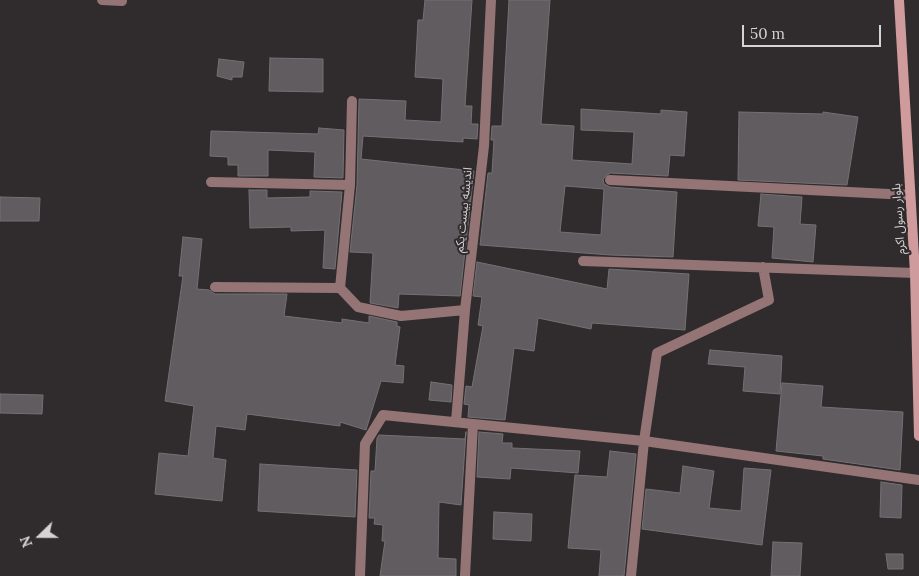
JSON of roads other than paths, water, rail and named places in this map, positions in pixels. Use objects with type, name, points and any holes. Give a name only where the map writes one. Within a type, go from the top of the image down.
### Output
[{"type":"main road","name":"بلوار رسول اکرم","points":[[898,0],[915,273],[919,436]]},
{"type":"street","points":[[102,0],[122,1]]},
{"type":"street","name":"اندیشه بیست یکم","points":[[456,422],[465,310],[484,146],[491,0]]},
{"type":"street","points":[[340,288],[350,185],[352,101]]},
{"type":"street","points":[[610,180],[909,195]]},
{"type":"street","points":[[211,182],[350,185]]},
{"type":"street","points":[[583,261],[915,273]]},
{"type":"street","points":[[631,576],[644,441],[657,353],[769,300],[763,267]]},
{"type":"street","points":[[215,287],[340,288],[358,306],[401,316],[465,310]]},
{"type":"street","points":[[360,576],[365,444],[383,415],[644,441],[919,480]]},
{"type":"street","points":[[465,576],[474,424]]}]
